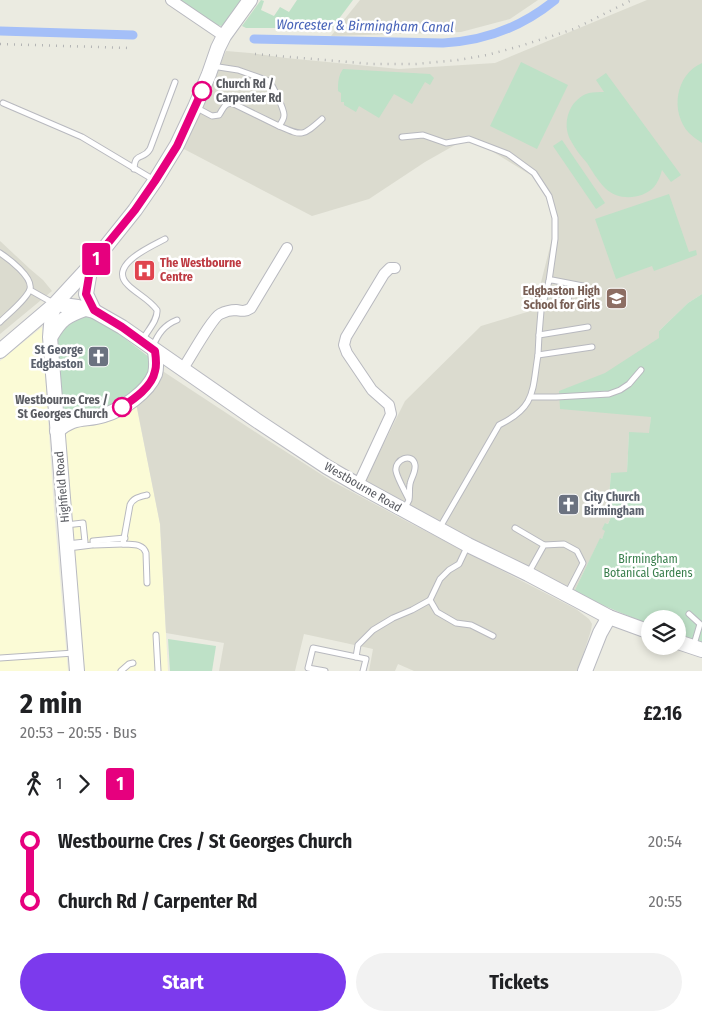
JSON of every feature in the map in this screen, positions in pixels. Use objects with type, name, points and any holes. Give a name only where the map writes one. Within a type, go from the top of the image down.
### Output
[{"type":"main road","points":[[0,351],[55,304],[135,210],[177,146],[224,36],[250,0]]},
{"type":"main road","points":[[90,310],[86,294],[91,264]]},
{"type":"main road","points":[[55,304],[90,310]]},
{"type":"main road","name":"Highfield Road","points":[[55,304],[52,313],[50,337],[77,671]]},
{"type":"main road","points":[[50,337],[62,320],[68,316],[90,310]]},
{"type":"main road","name":"Westbourne Road","points":[[90,310],[122,327],[182,370],[327,467],[358,485],[407,505],[439,529],[468,545],[609,617],[641,629]]},
{"type":"main road","points":[[57,431],[75,419],[105,415],[135,398],[151,382],[155,373],[156,363],[149,347]]},
{"type":"main road","points":[[56,399],[59,407],[75,419]]},
{"type":"main road","points":[[586,671],[600,633],[609,617]]},
{"type":"street","points":[[171,0],[224,36]]},
{"type":"street","points":[[182,370],[219,314],[234,310],[243,312],[251,308],[287,248]]},
{"type":"street","points":[[358,485],[390,414],[389,405],[372,390],[347,353],[344,345],[346,337],[378,290],[384,274],[390,268],[395,268]]},
{"type":"lane","points":[[212,66],[238,70],[269,80],[283,108],[283,120],[279,126]]},
{"type":"lane","points":[[134,169],[136,158],[146,155],[150,149],[176,82]]},
{"type":"lane","points":[[3,103],[82,137],[155,181]]},
{"type":"lane","points":[[195,107],[212,116],[218,115],[226,104],[234,104],[296,134],[301,134],[322,120]]},
{"type":"lane","points":[[402,138],[424,136],[446,143],[469,139],[508,154],[534,173],[549,196],[555,218],[555,239],[549,281],[541,311],[538,355],[531,396],[524,407],[512,419],[499,425],[439,529]]},
{"type":"lane","points":[[149,347],[158,314],[153,306],[128,284],[123,278],[122,272],[126,264],[137,255],[165,239]]},
{"type":"lane","points":[[0,253],[24,274],[30,284],[30,290],[24,298],[0,322]]},
{"type":"lane","points":[[549,281],[583,286]]},
{"type":"lane","points":[[568,304],[570,284]]},
{"type":"lane","points":[[30,290],[55,304]]},
{"type":"lane","points":[[149,347],[166,326],[177,320]]},
{"type":"lane","points":[[539,335],[588,327]]},
{"type":"lane","points":[[538,355],[592,347]]},
{"type":"lane","points":[[531,396],[556,397],[609,394],[629,384],[641,370]]},
{"type":"lane","points":[[406,458],[412,460],[416,468],[410,484],[407,505],[396,472],[396,466],[402,459],[406,458]]},
{"type":"lane","points":[[124,541],[130,505],[135,498],[147,495]]},
{"type":"lane","points":[[65,525],[83,523],[85,542]]},
{"type":"lane","points":[[515,528],[544,546],[564,544],[577,550],[583,564],[567,595]]},
{"type":"lane","points":[[67,546],[124,541],[141,546],[145,548],[146,552],[147,583]]},
{"type":"lane","points":[[67,546],[85,542],[93,543]]},
{"type":"lane","points":[[356,656],[358,646],[373,630],[430,600],[440,579],[459,564],[468,545]]},
{"type":"lane","points":[[528,574],[544,546]]},
{"type":"lane","points":[[430,600],[437,612],[456,622],[471,625],[493,636]]},
{"type":"lane","points":[[689,614],[700,624],[695,641],[697,648]]},
{"type":"lane","points":[[156,635],[155,662],[158,671]]},
{"type":"lane","points":[[325,671],[308,669],[312,648],[366,659],[363,671]]},
{"type":"lane","points":[[0,658],[76,653]]},
{"type":"lane","points":[[121,671],[128,664],[133,663]]},
{"type":"shaded area","points":[[360,0],[538,0],[510,19],[461,32],[331,36]]},
{"type":"shaded area","name":"Edgbaston High School for Girls","points":[[647,0],[702,0],[702,294],[688,303],[659,331],[661,364],[651,417],[650,433],[629,433],[627,473],[611,473],[608,509],[613,512],[608,524],[605,523],[606,531],[602,539],[600,539],[574,592],[457,532],[365,481],[405,401],[481,326],[534,310],[555,227],[542,182],[469,137],[425,162],[369,199],[312,216],[182,148],[226,51],[399,69],[495,63]]},
{"type":"shaded area","points":[[0,241],[43,280],[52,291],[0,334]]},
{"type":"shaded area","points":[[42,327],[54,509],[68,671],[0,671],[0,361]]},
{"type":"shaded area","points":[[161,370],[330,480],[576,609],[589,619],[592,624],[578,671],[414,671],[398,664],[395,671],[369,671],[373,649],[304,634],[295,671],[219,671],[224,643],[166,633],[160,524],[136,403]]},
{"type":"shaded area","points":[[136,403],[160,524],[168,671],[85,671],[68,508],[63,436],[68,425]]},
{"type":"green space","points":[[180,0],[242,0],[223,26],[214,25]]},
{"type":"green space","points":[[261,0],[264,1],[261,10],[274,16],[280,7],[289,12],[297,0],[353,0],[332,28],[246,28],[242,26]]},
{"type":"green space","points":[[521,62],[568,85],[537,149],[490,126]]},
{"type":"green space","points":[[702,63],[702,143],[689,133],[683,124],[679,115],[678,95],[686,76]]},
{"type":"green space","points":[[343,69],[430,74],[434,78],[430,85],[425,82],[412,104],[394,94],[379,118],[359,106],[356,112],[344,105],[344,102],[341,102],[341,93],[338,91],[338,85]]},
{"type":"green space","points":[[606,73],[681,175],[671,182],[662,170],[659,179],[649,191],[630,197],[616,195],[605,188],[576,150],[568,134],[567,120],[569,113],[572,106],[582,96],[604,92],[596,80]]},
{"type":"green space","points":[[562,140],[605,203],[596,209],[553,146]]},
{"type":"green space","points":[[669,194],[689,252],[696,250],[697,255],[654,271],[652,266],[616,279],[595,219]]},
{"type":"green space","name":"Birmingham Botanical Gardens","points":[[702,294],[702,644],[686,638],[686,610],[641,610],[641,621],[574,592],[600,538],[602,539],[605,531],[602,529],[605,523],[608,524],[613,512],[608,509],[611,473],[627,472],[629,432],[649,433],[651,417],[560,409],[559,391],[605,373],[659,338],[659,331],[688,303]]},
{"type":"green space","points":[[79,316],[89,316],[115,331],[149,357],[150,373],[143,384],[120,402],[103,410],[73,415],[67,412],[61,405],[55,339],[58,330]]},
{"type":"green space","points":[[168,639],[216,646],[212,671],[170,671]]},
{"type":"waterway","name":"Worcester & Birmingham Canal","points":[[254,39],[459,42],[488,36],[516,25],[555,0]]},
{"type":"waterway","name":"Worcester & Birmingham Canal","points":[[0,31],[133,35]]},
{"type":"railway","points":[[255,54],[372,64],[416,64],[458,60],[517,47],[574,29],[632,0]]},
{"type":"railway","points":[[0,44],[131,48]]},
{"type":"bus line","name":"1","points":[[122,407],[135,398],[151,382],[155,373],[155,351],[122,327],[94,310],[86,294],[91,264],[135,210],[155,181],[177,146],[202,91]]},
{"type":"place","name":"Church Rd / Carpenter Rd","points":[[202,91]]},
{"type":"place","name":"The Westbourne Centre","points":[[144,270]]},
{"type":"place","name":"Edgbaston High School for Girls","points":[[616,298]]},
{"type":"place","name":"St George Edgbaston","points":[[99,357]]},
{"type":"place","name":"Westbourne Cres / St Georges Church","points":[[122,407]]},
{"type":"place","name":"City Church Birmingham","points":[[568,504]]}]
